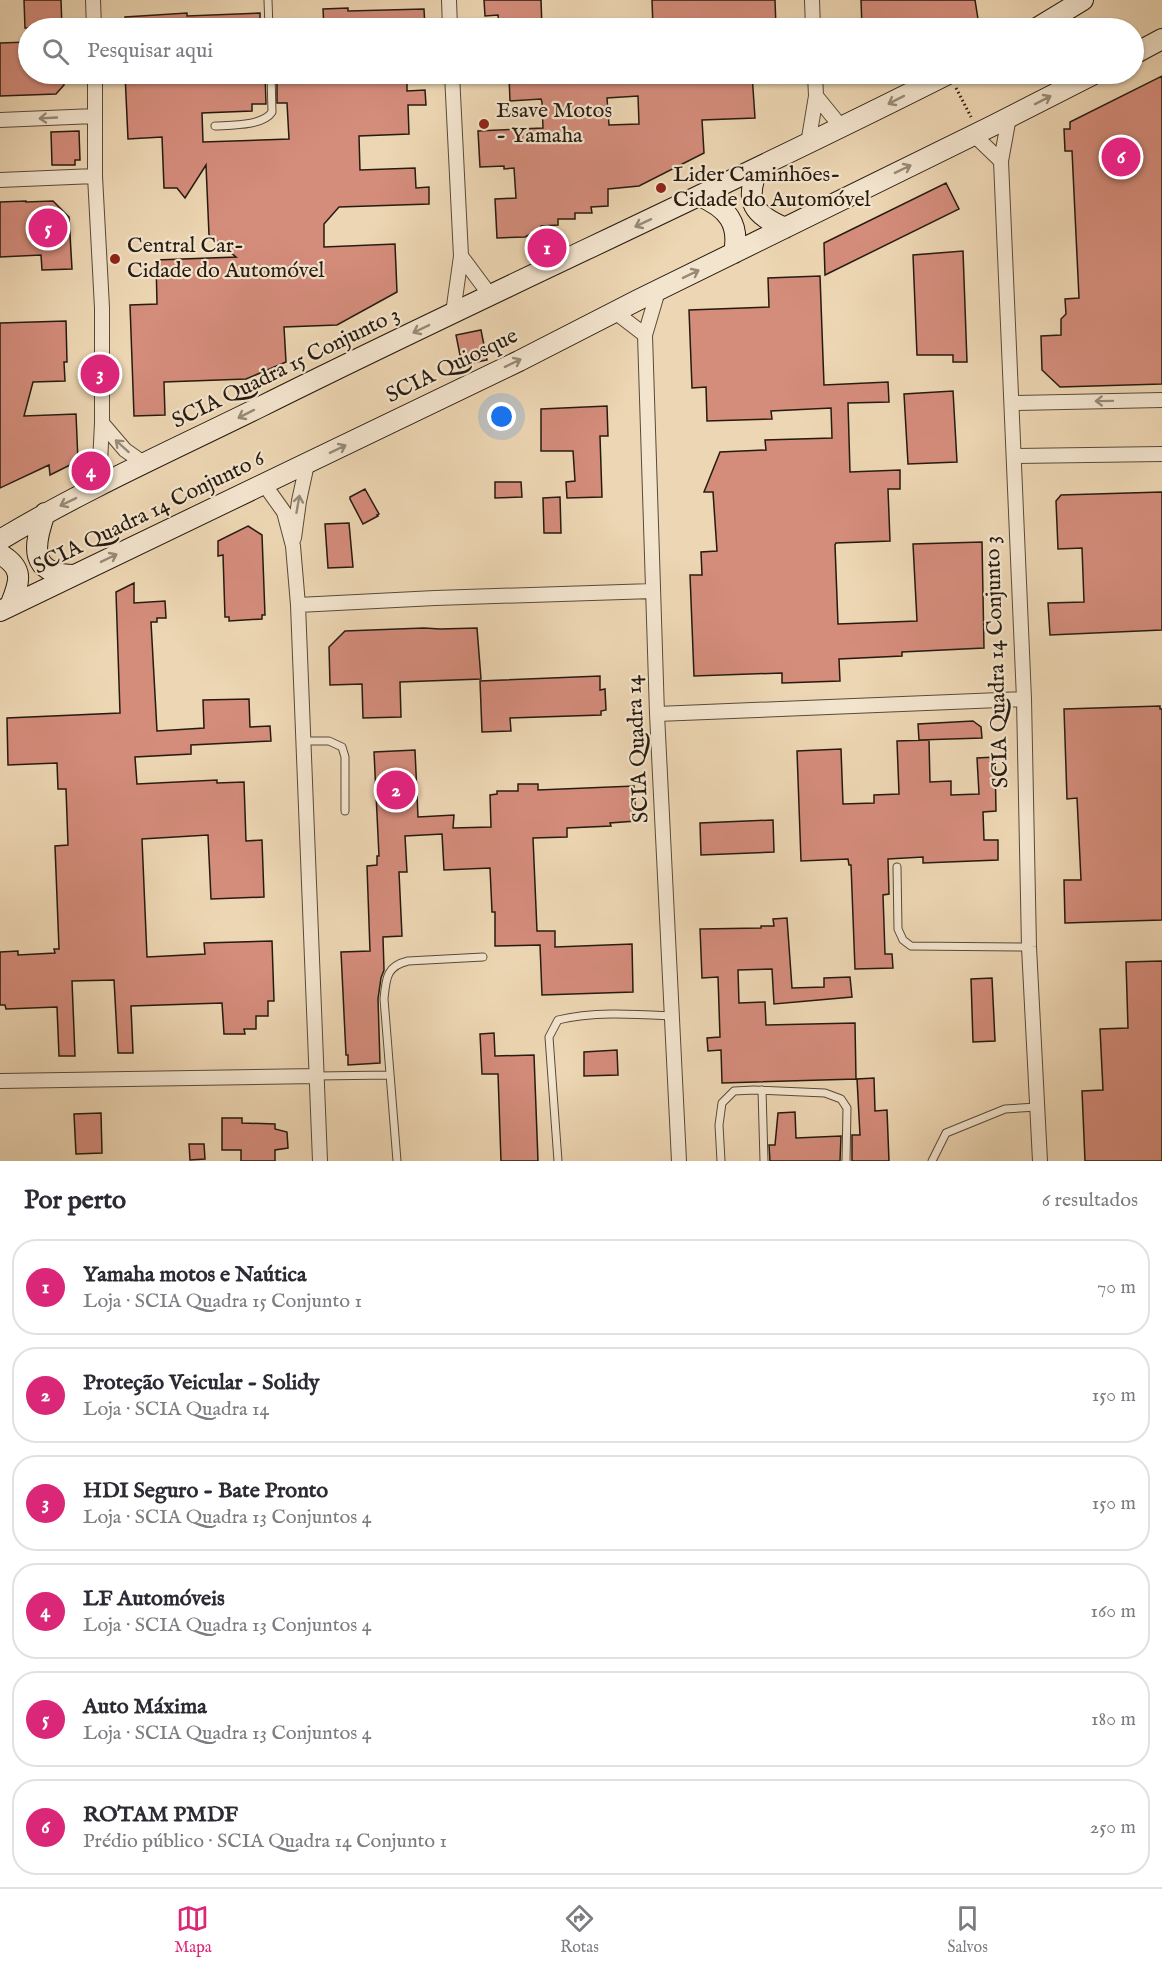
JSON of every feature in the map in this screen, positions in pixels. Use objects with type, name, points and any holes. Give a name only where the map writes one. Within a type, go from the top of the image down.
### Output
[{"type":"main road","points":[[1053,18],[1083,0]]},
{"type":"main road","points":[[1144,49],[1162,39]]},
{"type":"main road","name":"SCIA Quadra 15 Conjunto 3","points":[[0,540],[45,513],[928,84]]},
{"type":"main road","points":[[658,291],[1074,84]]},
{"type":"main road","points":[[758,168],[751,184],[751,197],[757,212],[767,220],[785,228]]},
{"type":"main road","points":[[700,196],[715,203],[727,214],[736,229],[734,253]]},
{"type":"main road","name":"SCIA Quiosque","points":[[285,474],[658,291]]},
{"type":"main road","name":"SCIA Quadra 14 Conjunto 6","points":[[5,609],[285,474]]},
{"type":"main road","points":[[45,513],[37,536],[36,551],[40,562],[57,575],[74,575]]},
{"type":"main road","points":[[0,554],[18,572],[19,584],[5,609]]},
{"type":"street","points":[[93,0],[94,18]]},
{"type":"street","points":[[449,0],[450,18]]},
{"type":"street","points":[[812,0],[813,18]]},
{"type":"street","points":[[93,490],[100,464],[102,423],[102,308],[95,176],[95,84]]},
{"type":"street","points":[[452,84],[461,256],[453,313]]},
{"type":"street","points":[[808,144],[816,96],[815,84]]},
{"type":"street","points":[[816,96],[835,131]]},
{"type":"street","points":[[0,120],[95,116]]},
{"type":"street","points":[[989,127],[1001,161]]},
{"type":"street","name":"SCIA Quadra 14 Conjunto 3","points":[[989,127],[1001,161],[1024,699],[1029,947],[1040,1161]]},
{"type":"street","points":[[0,180],[95,176]]},
{"type":"street","points":[[461,256],[482,300]]},
{"type":"street","name":"SCIA Quadra 14","points":[[658,291],[645,335],[657,714],[679,1161]]},
{"type":"street","points":[[615,312],[645,335]]},
{"type":"street","points":[[1012,403],[1162,400]]},
{"type":"street","points":[[102,423],[125,450],[146,464]]},
{"type":"street","points":[[1014,456],[1162,454]]},
{"type":"street","points":[[293,546],[299,501],[308,464]]},
{"type":"street","points":[[264,484],[284,513],[293,546],[298,605],[320,1161]]},
{"type":"street","points":[[298,605],[652,591]]},
{"type":"street","points":[[657,714],[1024,699]]},
{"type":"street","points":[[0,1081],[317,1076]]},
{"type":"lane","points":[[268,0],[269,18]]},
{"type":"lane","points":[[215,126],[262,121],[269,117],[272,112],[271,84]]},
{"type":"lane","points":[[303,741],[329,741],[342,747],[345,758],[345,811]]},
{"type":"lane","points":[[897,867],[898,929],[903,940],[911,946],[1029,947]]},
{"type":"lane","points":[[397,1161],[384,999],[390,971],[398,963],[408,961],[483,957]]},
{"type":"lane","points":[[558,1161],[549,1037],[558,1020],[571,1017],[642,1014],[672,1016]]},
{"type":"lane","points":[[317,1076],[390,1075]]},
{"type":"lane","points":[[762,1090],[764,1161]]},
{"type":"lane","points":[[721,1161],[719,1125],[722,1102],[734,1091],[762,1090],[825,1093],[841,1099],[847,1108],[846,1161]]},
{"type":"lane","points":[[932,1161],[946,1133],[1005,1109],[1037,1107]]},
{"type":"path","points":[[956,84],[989,127]]},
{"type":"building","points":[[24,0],[61,0],[62,18],[25,18]]},
{"type":"building","points":[[484,0],[541,0],[542,18],[485,16]]},
{"type":"building","points":[[652,0],[775,0],[776,18],[653,18]]},
{"type":"building","points":[[861,0],[975,0],[978,18],[862,18]]},
{"type":"building","points":[[348,8],[348,11],[424,9],[424,18],[323,18],[323,9]]},
{"type":"building","points":[[187,13],[187,16],[260,13],[260,18],[125,17]]},
{"type":"building","points":[[18,42],[18,84],[64,85],[56,94],[0,96],[0,43]]},
{"type":"building","points":[[1162,76],[1162,384],[1060,387],[1042,370],[1041,336],[1061,335],[1061,319],[1066,314],[1065,299],[1079,298],[1072,151],[1065,151],[1064,129],[1070,129],[1070,122]]},
{"type":"building","points":[[125,84],[265,84],[266,104],[252,104],[252,111],[202,113],[203,142],[289,139],[287,103],[277,103],[277,84],[407,84],[407,91],[425,90],[426,105],[408,105],[409,134],[359,136],[360,170],[415,168],[416,188],[429,187],[429,204],[339,207],[324,224],[324,247],[395,244],[397,292],[337,325],[284,327],[286,362],[246,379],[164,382],[165,415],[134,416],[130,305],[157,304],[156,260],[236,257],[209,235],[206,165],[185,198],[177,188],[164,188],[162,137],[128,139]]},
{"type":"building","points":[[509,84],[753,84],[755,118],[702,120],[704,153],[639,186],[608,189],[608,206],[591,207],[592,213],[575,213],[575,219],[558,219],[558,225],[541,226],[541,231],[525,237],[497,238],[495,199],[516,198],[514,168],[480,167],[478,131],[543,128],[541,99],[510,101]],"holes":[[[638,96],[639,124],[609,125],[607,98]]]},
{"type":"building","points":[[79,131],[80,160],[75,160],[75,165],[52,165],[51,132]]},
{"type":"building","points":[[946,183],[959,209],[825,275],[824,243]]},
{"type":"building","points":[[53,201],[69,217],[72,269],[42,270],[41,255],[0,257],[0,202]]},
{"type":"building","points":[[963,251],[967,362],[953,362],[953,355],[917,355],[913,255]]},
{"type":"building","points":[[820,276],[824,385],[888,382],[889,402],[848,403],[850,472],[900,470],[900,489],[888,489],[890,541],[836,543],[835,545],[838,624],[917,621],[913,544],[982,542],[984,648],[902,652],[902,656],[839,659],[840,681],[782,683],[782,673],[694,676],[690,575],[702,575],[701,552],[717,551],[713,492],[704,492],[720,452],[766,450],[765,440],[832,438],[831,408],[771,411],[772,419],[707,421],[706,387],[692,388],[689,310],[769,307],[768,278]]},
{"type":"building","points":[[66,321],[65,381],[33,382],[24,416],[76,414],[78,461],[50,475],[49,465],[0,488],[0,323]]},
{"type":"building","points":[[481,330],[487,360],[462,365],[456,335]]},
{"type":"building","points":[[953,391],[957,462],[908,464],[904,394]]},
{"type":"building","points":[[607,406],[608,436],[600,436],[602,497],[567,498],[566,482],[575,481],[573,451],[541,451],[541,409]]},
{"type":"building","points":[[495,482],[521,482],[522,497],[495,498]]},
{"type":"building","points":[[365,489],[379,514],[363,524],[350,497]]},
{"type":"building","points":[[1162,492],[1162,630],[1050,635],[1048,603],[1084,602],[1082,548],[1058,549],[1056,501],[1061,495]]},
{"type":"building","points":[[560,497],[561,533],[544,533],[543,498]]},
{"type":"building","points":[[349,523],[353,567],[328,568],[325,524]]},
{"type":"building","points":[[248,526],[262,535],[265,615],[262,615],[262,619],[229,621],[229,617],[225,617],[223,555],[218,556],[218,541]]},
{"type":"building","points":[[134,583],[134,603],[165,601],[166,618],[157,618],[157,622],[151,622],[157,731],[204,728],[203,700],[249,699],[250,727],[270,726],[271,741],[191,745],[191,754],[135,757],[137,784],[217,780],[217,783],[244,782],[246,841],[262,840],[264,897],[211,899],[208,835],[142,839],[147,957],[205,954],[204,943],[272,941],[274,1001],[268,1001],[268,1016],[256,1016],[256,1029],[244,1029],[245,1034],[224,1034],[222,1003],[131,1006],[133,1053],[118,1053],[114,980],[72,981],[75,1056],[59,1056],[57,1007],[6,1009],[5,1005],[0,1005],[0,952],[18,951],[18,955],[55,953],[54,949],[59,949],[55,846],[68,845],[66,789],[58,789],[57,763],[8,765],[7,718],[120,713],[116,592]]},
{"type":"building","points":[[477,628],[481,679],[400,682],[401,717],[363,718],[362,684],[330,685],[329,647],[345,631]]},
{"type":"building","points":[[600,676],[600,690],[605,689],[606,710],[601,711],[601,715],[510,718],[511,731],[482,732],[480,681]]},
{"type":"building","points":[[1160,706],[1162,709],[1162,920],[1065,923],[1064,880],[1081,880],[1077,798],[1067,799],[1064,709]]},
{"type":"building","points":[[973,721],[981,727],[982,738],[919,740],[918,724]]},
{"type":"building","points":[[929,740],[930,782],[951,781],[951,795],[979,794],[977,758],[995,757],[996,811],[983,812],[984,840],[998,840],[998,860],[923,863],[923,857],[888,859],[889,894],[883,895],[885,954],[892,954],[893,968],[855,969],[851,865],[848,859],[801,861],[797,751],[841,749],[843,804],[874,803],[874,795],[899,794],[897,741]]},
{"type":"building","points":[[415,750],[418,817],[454,815],[453,828],[491,827],[490,795],[497,794],[497,791],[518,791],[518,784],[538,784],[538,790],[634,786],[636,821],[610,823],[611,826],[567,828],[567,837],[533,838],[537,931],[555,931],[555,947],[632,944],[633,992],[542,995],[540,945],[495,946],[495,912],[492,912],[490,868],[444,870],[442,834],[405,836],[407,872],[399,872],[402,936],[383,937],[384,970],[378,999],[380,1063],[348,1065],[341,952],[370,951],[367,866],[377,865],[377,856],[379,856],[374,752]]},
{"type":"building","points":[[773,820],[774,852],[701,855],[700,823]]},
{"type":"building","points":[[787,918],[792,988],[824,987],[824,978],[850,977],[852,997],[774,1004],[772,969],[738,970],[739,1003],[765,1002],[766,1025],[855,1023],[856,1079],[722,1083],[721,1050],[708,1051],[707,1038],[720,1037],[718,977],[702,978],[700,929],[761,928],[761,926],[774,926],[773,919]]},
{"type":"building","points":[[1162,961],[1162,1161],[1085,1161],[1082,1091],[1103,1090],[1100,1029],[1128,1028],[1126,962]]},
{"type":"building","points":[[992,978],[995,1041],[973,1042],[971,979]]},
{"type":"building","points":[[494,1033],[495,1056],[534,1055],[538,1161],[501,1161],[498,1074],[482,1074],[480,1034]]},
{"type":"building","points":[[617,1050],[618,1075],[584,1076],[584,1052]]},
{"type":"building","points":[[874,1078],[875,1111],[887,1110],[889,1161],[852,1161],[852,1135],[860,1135],[857,1079]]},
{"type":"building","points":[[795,1112],[796,1138],[841,1136],[840,1161],[770,1161],[769,1145],[775,1145],[778,1113]]},
{"type":"building","points":[[101,1113],[102,1153],[76,1154],[74,1114]]},
{"type":"building","points":[[222,1118],[242,1118],[242,1123],[275,1124],[275,1129],[287,1132],[288,1148],[275,1150],[275,1161],[241,1161],[241,1150],[222,1150]]},
{"type":"building","points":[[189,1144],[204,1144],[205,1159],[190,1160]]},
{"type":"place","name":"Esave Motos - Yamaha","points":[[484,124]]},
{"type":"place","name":"ROTAM PMDF","points":[[1121,157]]},
{"type":"place","name":"Lider Caminhões- Cidade do Automóvel","points":[[661,188]]},
{"type":"place","name":"Auto Máxima","points":[[48,228]]},
{"type":"place","name":"Yamaha motos e Naútica","points":[[547,248]]},
{"type":"place","name":"Central Car- Cidade do Automóvel","points":[[115,259]]},
{"type":"place","name":"HDI Seguro - Bate Pronto","points":[[100,374]]},
{"type":"place","name":"LF Automóveis","points":[[91,471]]},
{"type":"place","name":"Proteção Veicular - Solidy","points":[[396,790]]}]
